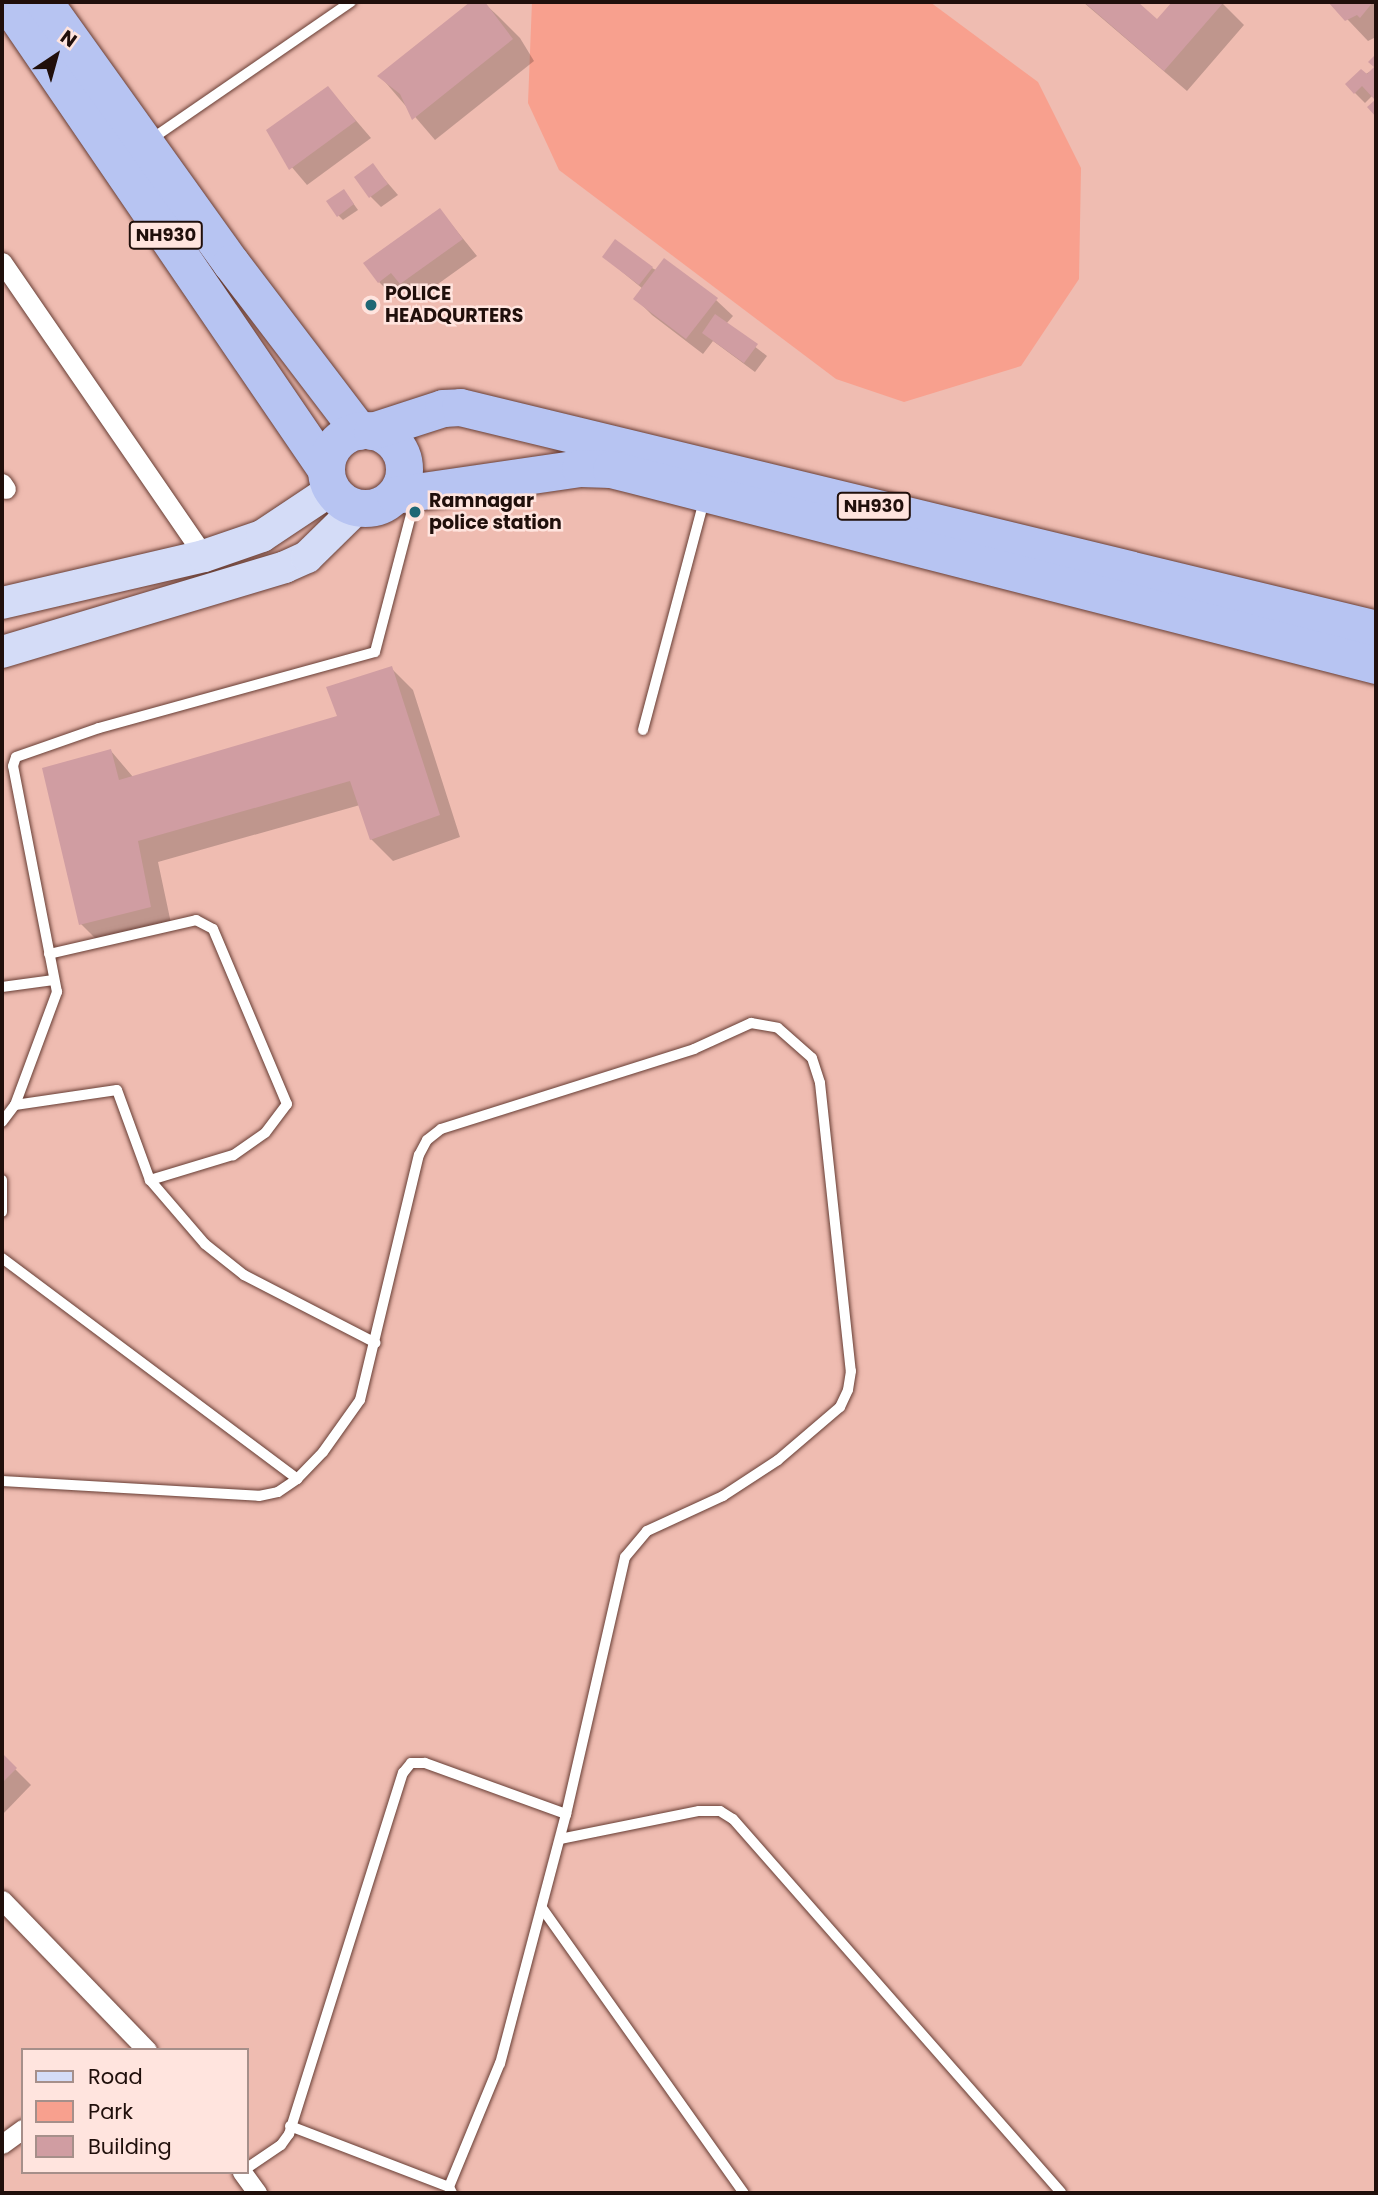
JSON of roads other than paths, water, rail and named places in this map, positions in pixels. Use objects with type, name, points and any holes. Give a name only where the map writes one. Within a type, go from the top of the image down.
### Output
[{"type":"highway","name":"NH930","points":[[7,2],[337,489],[379,506],[406,493],[596,468],[708,480],[1376,629]]},
{"type":"highway","name":"NH930","points":[[44,2],[146,143],[366,431],[392,440],[400,451],[406,493]]},
{"type":"highway","name":"NH930","points":[[337,489],[334,444],[366,431],[443,408],[460,407],[708,480],[1376,665]]},
{"type":"main road","points":[[2,603],[204,556],[262,536],[337,489]]},
{"type":"main road","points":[[2,652],[285,567],[307,557],[337,489]]},
{"type":"street","points":[[2,262],[204,556]]},
{"type":"street","points":[[2,1900],[145,2048]]},
{"type":"street","points":[[2,2144],[21,2130]]},
{"type":"street","points":[[243,2174],[257,2193]]},
{"type":"lane","points":[[146,143],[351,2]]},
{"type":"lane","points":[[643,730],[708,480]]},
{"type":"lane","points":[[2,1122],[15,1105],[56,999],[13,766],[16,757],[99,728],[375,652],[406,493]]},
{"type":"lane","points":[[49,954],[196,920],[214,929],[287,1104],[265,1133],[233,1155],[150,1180]]},
{"type":"lane","points":[[2,987],[54,980]]},
{"type":"lane","points":[[2,1481],[259,1496],[278,1492],[297,1479],[347,1424],[369,1375],[419,1155],[441,1129],[694,1049],[751,1023],[778,1028],[812,1058],[820,1083],[851,1371],[848,1390],[840,1406],[778,1460],[723,1496],[647,1531],[625,1557],[566,1814],[500,2063],[451,2190],[290,2126]]},
{"type":"lane","points":[[15,1105],[117,1090],[150,1180],[223,1261],[376,1343]]},
{"type":"lane","points":[[2,1180],[2,1212]]},
{"type":"lane","points":[[2,1258],[297,1479]]},
{"type":"lane","points":[[248,2167],[281,2146],[290,2126],[402,1773],[411,1763],[425,1763],[566,1814]]},
{"type":"lane","points":[[559,1839],[699,1811],[720,1811],[733,1819],[1061,2193]]},
{"type":"lane","points":[[542,1908],[744,2193]]},
{"type":"place","name":"POLICE HEADQURTERS","points":[[371,305]]},
{"type":"place","name":"Ramnagar police station","points":[[415,512]]}]
